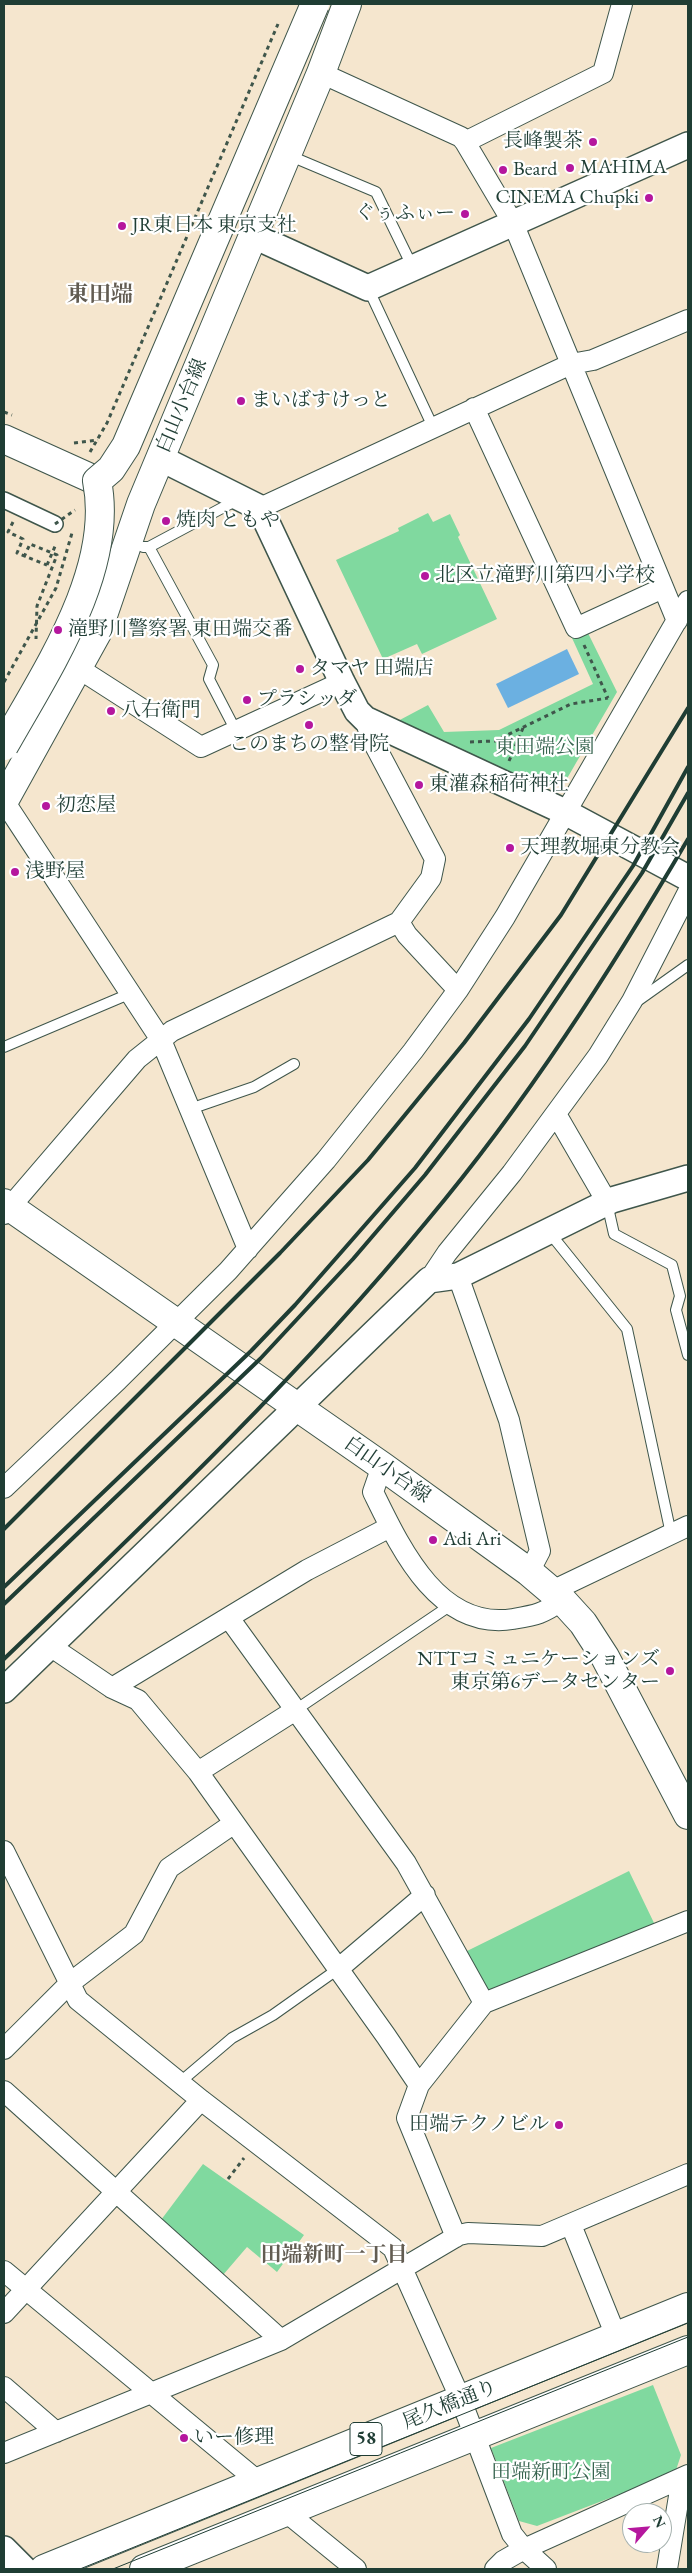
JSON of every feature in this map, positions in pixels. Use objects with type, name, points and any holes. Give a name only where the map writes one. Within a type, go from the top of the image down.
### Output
[{"type":"main road","name":"白山小台線","points":[[89,477],[111,469],[126,446],[315,4]]},
{"type":"main road","name":"白山小台線","points":[[4,801],[78,668],[138,545],[160,458],[322,73],[347,4]]},
{"type":"main road","points":[[4,746],[72,620],[85,589],[99,539],[102,517],[89,477],[12,429]]},
{"type":"main road","name":"白山小台線","points":[[6,1208],[177,1323],[382,1466],[529,1572],[557,1595],[584,1624],[606,1657],[688,1815]]},
{"type":"main road","name":"尾久橋通り","points":[[44,2569],[688,2307]]},
{"type":"main road","name":"尾久橋通り","points":[[144,2569],[688,2350]]},
{"type":"street","points":[[465,142],[602,73],[622,4]]},
{"type":"street","points":[[322,73],[461,137],[465,142],[513,223],[677,621]]},
{"type":"street","points":[[254,236],[368,288],[688,145]]},
{"type":"street","points":[[250,503],[433,427],[571,364],[593,360],[688,320]]},
{"type":"street","points":[[474,408],[576,628],[663,588]]},
{"type":"street","points":[[160,458],[250,503],[357,712],[365,719],[565,812],[688,877]]},
{"type":"street","points":[[4,500],[55,524]]},
{"type":"street","points":[[4,1488],[177,1323],[248,1249],[326,1160],[413,1052],[458,990],[505,917],[688,601]]},
{"type":"street","points":[[78,668],[201,747],[342,682]]},
{"type":"street","points":[[6,1208],[137,1059],[172,1031],[399,922],[431,878],[435,859],[371,738],[365,719]]},
{"type":"street","points":[[4,801],[161,1040],[248,1249]]},
{"type":"street","points":[[4,1690],[269,1432],[298,1408],[429,1280],[447,1253],[556,1114],[598,1056],[629,1006],[688,892]]},
{"type":"street","points":[[399,922],[407,935],[458,990]]},
{"type":"street","points":[[556,1114],[607,1202]]},
{"type":"street","points":[[429,1280],[458,1276],[607,1202],[688,1178]]},
{"type":"street","points":[[458,1276],[509,1420],[540,1551],[529,1572]]},
{"type":"street","points":[[382,1466],[373,1492],[412,1565],[432,1589],[451,1605],[475,1616],[502,1620],[543,1614],[557,1595],[680,1530]]},
{"type":"street","points":[[112,1688],[307,1570],[344,1555],[390,1527]]},
{"type":"street","points":[[229,1618],[244,1645],[406,1863],[484,2003]]},
{"type":"street","points":[[50,1646],[112,1688],[138,1700],[198,1772],[419,2085]]},
{"type":"street","points":[[198,1772],[254,1732],[294,1711]]},
{"type":"street","points":[[4,2049],[70,1983],[134,1934],[169,1868],[233,1824]]},
{"type":"street","points":[[4,1852],[78,2000],[179,2083],[393,2248],[404,2267],[461,2400],[512,2534],[524,2549],[546,2569]]},
{"type":"street","points":[[338,1969],[425,1895]]},
{"type":"street","points":[[456,2237],[407,2118],[419,2085],[484,2003],[688,1921]]},
{"type":"street","points":[[4,2091],[280,2340]]},
{"type":"street","points":[[4,2313],[201,2100]]},
{"type":"street","points":[[4,2453],[280,2340],[456,2237],[468,2233],[542,2236],[688,2174]]},
{"type":"street","points":[[571,2225],[616,2336]]},
{"type":"street","points":[[4,2271],[260,2482]]},
{"type":"street","points":[[4,2387],[56,2432]]},
{"type":"street","points":[[495,2569],[503,2560],[524,2549],[685,2476]]},
{"type":"street","points":[[667,2569],[685,2476]]},
{"type":"street","points":[[286,2512],[356,2569]]},
{"type":"street","points":[[4,2549],[24,2569]]},
{"type":"lane","points":[[288,155],[376,192],[413,268]]},
{"type":"lane","points":[[368,288],[433,427]]},
{"type":"lane","points":[[236,731],[209,679],[213,665],[138,545],[250,503]]},
{"type":"lane","points":[[629,1006],[688,965]]},
{"type":"lane","points":[[4,1048],[129,994]]},
{"type":"lane","points":[[190,1109],[254,1087],[294,1064]]},
{"type":"lane","points":[[607,1202],[614,1234],[672,1265],[680,1296],[676,1310],[688,1355]]},
{"type":"lane","points":[[548,1231],[626,1329],[680,1530]]},
{"type":"lane","points":[[294,1711],[451,1605]]},
{"type":"lane","points":[[179,2083],[232,2038],[273,2015],[338,1969]]},
{"type":"path","points":[[89,477],[98,440],[279,22]]},
{"type":"path","points":[[4,412],[12,429]]},
{"type":"path","points":[[64,439],[73,443],[98,440]]},
{"type":"path","points":[[55,524],[80,506],[77,516]]},
{"type":"path","points":[[20,508],[8,532],[23,539],[17,552],[24,557],[47,565],[56,544]]},
{"type":"path","points":[[4,682],[56,588],[74,525]]},
{"type":"path","points":[[24,557],[30,544],[58,555],[37,606],[36,641],[43,644]]},
{"type":"path","points":[[576,628],[608,698],[612,701]]},
{"type":"path","points":[[467,742],[495,741],[571,704],[608,698]]},
{"type":"path","points":[[509,762],[524,727]]},
{"type":"path","points":[[228,2180],[250,2151]]},
{"type":"green space","points":[[428,513],[433,522],[450,514],[460,535],[458,537],[497,619],[422,654],[417,644],[383,659],[336,560],[399,531],[398,528]]},
{"type":"green space","name":"東田端公園","points":[[587,631],[617,692],[565,782],[548,788],[396,722],[428,705],[444,732],[499,730],[593,684],[572,638]]},
{"type":"green space","points":[[629,1871],[655,1925],[488,1991],[467,1951]]},
{"type":"green space","points":[[203,2164],[304,2235],[277,2272],[247,2247],[223,2275],[161,2220]]},
{"type":"green space","name":"田端新町公園","points":[[653,2385],[681,2455],[675,2473],[537,2526],[519,2521],[491,2448]]},
{"type":"water","points":[[567,649],[579,674],[508,708],[496,684]]},
{"type":"tram line","points":[[80,2569],[688,2323]]},
{"type":"tram line","points":[[113,2569],[688,2337]]},
{"type":"railway","points":[[4,1529],[280,1253],[368,1160],[464,1043],[561,915],[688,708]]},
{"type":"railway","points":[[4,1587],[251,1351],[295,1305],[415,1168],[529,1019],[633,866],[688,767]]},
{"type":"railway","points":[[4,1604],[260,1359],[353,1259],[425,1175],[525,1046],[642,873],[688,793]]},
{"type":"railway","points":[[4,1659],[114,1554],[275,1392],[378,1279],[427,1221],[499,1130],[533,1083],[597,987],[688,839]]},
{"type":"place","name":"長峰製茶","points":[[593,142]]},
{"type":"place","name":"MAHIMA","points":[[570,168]]},
{"type":"place","name":"Beard","points":[[503,170]]},
{"type":"place","name":"CINEMA Chupki","points":[[649,198]]},
{"type":"place","name":"ぐぅふぃー","points":[[465,214]]},
{"type":"place","name":"JR東日本 東京支社","points":[[122,226]]},
{"type":"place","name":"まいばすけっと","points":[[241,401]]},
{"type":"place","name":"焼肉 ともや","points":[[166,521]]},
{"type":"place","name":"北区立滝野川第四小学校","points":[[425,576]]},
{"type":"place","name":"滝野川警察署 東田端交番","points":[[58,630]]},
{"type":"place","name":"タマヤ 田端店","points":[[300,669]]},
{"type":"place","name":"プラシッダ","points":[[247,700]]},
{"type":"place","name":"八右衛門","points":[[111,711]]},
{"type":"place","name":"このまちの整骨院","points":[[309,725]]},
{"type":"place","name":"東灌森稲荷神社","points":[[419,785]]},
{"type":"place","name":"初恋屋","points":[[46,806]]},
{"type":"place","name":"天理教堀東分教会","points":[[510,848]]},
{"type":"place","name":"浅野屋","points":[[15,872]]},
{"type":"place","name":"Adi Ari","points":[[433,1540]]},
{"type":"place","name":"NTTコミュニケーションズ 東京第6データセンター","points":[[670,1671]]},
{"type":"place","name":"田端テクノビル","points":[[559,2125]]},
{"type":"place","name":"いー修理","points":[[184,2438]]},
{"type":"district","name":"東田端","points":[[100,295]]},
{"type":"district","name":"田端新町一丁目","points":[[334,2255]]}]
